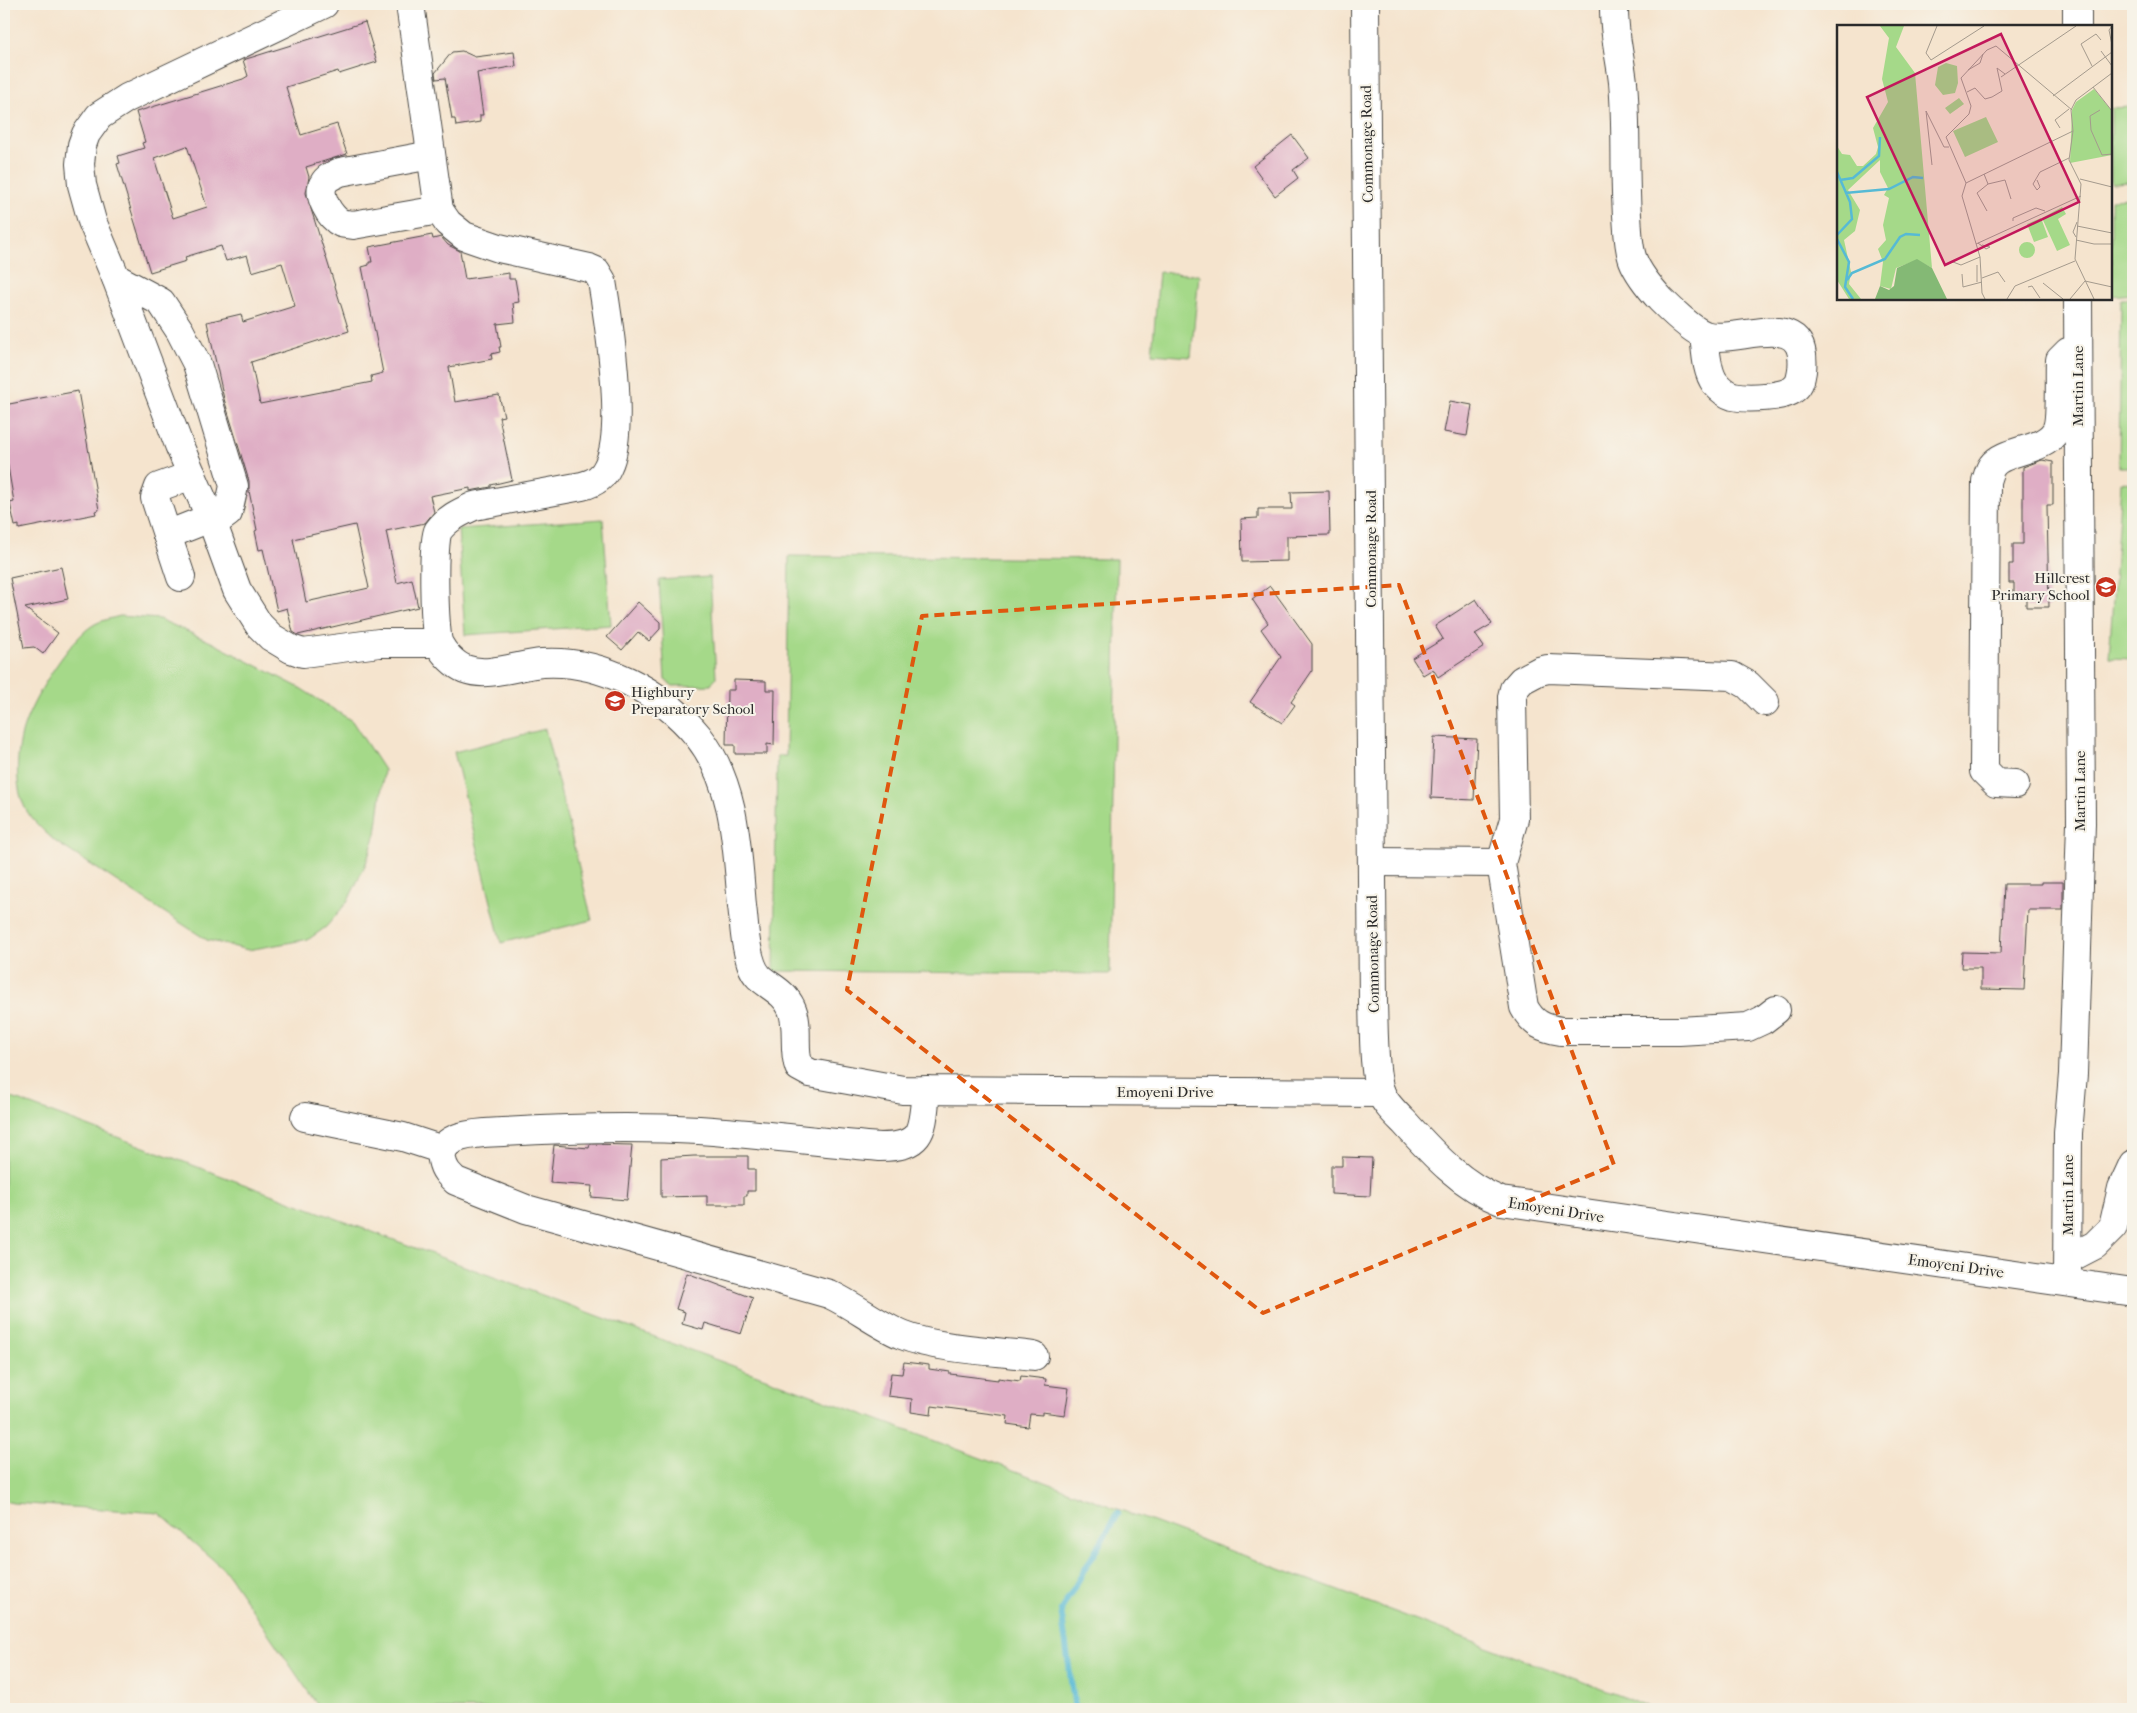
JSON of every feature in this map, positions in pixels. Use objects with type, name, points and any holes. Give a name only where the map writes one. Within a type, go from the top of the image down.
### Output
[{"type":"street","points":[[324,4],[127,98],[99,116],[90,127],[82,145],[80,164],[82,185],[92,221],[212,521],[237,590],[259,625],[279,643],[303,653],[379,643],[438,643],[434,549],[438,532],[458,513],[474,506],[582,486],[598,480],[608,466],[614,449],[615,406],[611,338],[602,280],[598,274],[581,266],[499,248],[464,236],[448,223],[439,210],[410,4]]},
{"type":"street","name":"Commonage Road","points":[[1365,4],[1372,862],[1375,1054],[1381,1093]]},
{"type":"street","points":[[1614,4],[1613,25],[1623,82],[1626,196],[1633,260],[1661,300],[1704,335]]},
{"type":"street","points":[[2077,4],[2077,25]]},
{"type":"street","points":[[431,155],[340,172],[326,179],[322,184],[322,192],[328,210],[341,223],[353,225],[439,210]]},
{"type":"street","points":[[116,278],[161,302],[180,331],[197,364],[234,486],[228,513],[212,521],[167,535]]},
{"type":"street","name":"Martin Lane","points":[[2068,1271],[2068,1133],[2073,1074],[2081,823],[2078,300]]},
{"type":"street","points":[[2015,784],[1996,783],[1984,771],[1986,481],[1992,465],[2008,456],[2045,442],[2055,433],[2058,422],[2060,360],[2068,352],[2078,351]]},
{"type":"street","points":[[181,577],[155,498],[159,487],[192,475]]},
{"type":"street","name":"Emoyeni Drive","points":[[438,643],[453,662],[464,669],[474,671],[504,670],[543,663],[604,670],[632,681],[685,721],[713,758],[726,790],[734,821],[746,945],[753,969],[759,977],[779,991],[790,1004],[794,1014],[798,1067],[810,1073],[903,1090],[1381,1093],[1399,1117],[1436,1157],[1484,1195],[1501,1201],[2068,1271],[2133,1292]]},
{"type":"street","points":[[1765,702],[1748,685],[1732,676],[1601,669],[1548,669],[1532,674],[1518,685],[1512,697],[1514,819],[1501,863],[1524,1007],[1537,1024],[1547,1029],[1561,1031],[1679,1031],[1748,1027],[1764,1020],[1776,1010]]},
{"type":"street","points":[[1372,862],[1501,863]]},
{"type":"street","points":[[926,1090],[919,1132],[913,1142],[900,1147],[880,1147],[699,1130],[622,1129],[468,1134],[448,1143],[443,1150],[444,1167],[448,1175],[456,1181],[526,1209],[829,1294],[847,1302],[885,1326],[920,1341],[1034,1356]]},
{"type":"street","points":[[305,1117],[403,1136],[443,1150]]},
{"type":"street","points":[[2068,1271],[2095,1245],[2123,1228],[2122,1188],[2133,1164]]},
{"type":"highlighted area","points":[[1399,585],[1614,1165],[1263,1313],[847,990],[922,616]]},
{"type":"green space","points":[[2133,107],[2133,182],[2112,183],[2112,108]]},
{"type":"green space","points":[[2133,198],[2133,294],[2112,296],[2112,199]]},
{"type":"green space","points":[[1159,272],[1199,275],[1191,357],[1152,354]]},
{"type":"green space","points":[[2121,299],[2133,299],[2133,467],[2119,467]]},
{"type":"green space","points":[[2121,482],[2133,483],[2133,659],[2109,658]]},
{"type":"green space","points":[[603,519],[611,625],[465,635],[458,529]]},
{"type":"green space","points":[[789,556],[1117,559],[1110,974],[774,971],[777,756],[786,756]]},
{"type":"green space","points":[[710,577],[716,677],[711,685],[673,686],[665,680],[659,580]]},
{"type":"green space","points":[[120,616],[159,619],[211,642],[300,688],[352,721],[384,770],[376,834],[366,863],[348,901],[326,927],[309,939],[248,950],[207,940],[56,842],[28,813],[22,801],[18,784],[18,758],[22,733],[33,706],[51,673],[74,643],[95,624]]},
{"type":"green space","points":[[545,729],[592,920],[501,943],[454,752]]},
{"type":"green space","points":[[4,1095],[1656,1709],[320,1709],[225,1570],[159,1513],[4,1501]]},
{"type":"building","points":[[365,22],[377,62],[339,74],[338,71],[286,87],[301,135],[337,124],[347,154],[306,167],[309,177],[306,193],[349,331],[251,362],[260,404],[372,382],[371,376],[383,373],[362,267],[372,262],[369,247],[432,235],[433,239],[441,237],[448,245],[460,251],[465,279],[509,273],[509,279],[515,279],[519,302],[513,303],[515,322],[497,324],[501,347],[499,347],[500,352],[491,354],[492,359],[449,367],[455,402],[499,395],[504,416],[499,417],[512,480],[491,485],[491,487],[470,491],[470,488],[430,496],[434,512],[425,523],[386,531],[397,583],[412,579],[418,607],[298,635],[293,632],[287,608],[277,611],[263,549],[259,550],[249,481],[224,399],[207,322],[241,314],[243,322],[295,306],[282,263],[252,272],[247,255],[226,261],[221,246],[185,257],[186,261],[150,272],[117,164],[120,163],[118,156],[144,148],[142,143],[145,142],[136,112],[243,79],[248,76],[243,60]],"holes":[[[187,146],[207,207],[173,218],[154,158]],[[355,525],[369,588],[306,602],[293,539]]]},
{"type":"building","points":[[462,51],[475,57],[514,52],[516,66],[477,73],[483,115],[480,115],[480,122],[456,126],[455,119],[452,119],[445,78],[436,79],[435,73],[452,52]]},
{"type":"building","points":[[1292,135],[1309,158],[1293,170],[1298,178],[1275,196],[1253,166]]},
{"type":"building","points":[[78,391],[99,510],[95,511],[96,514],[19,529],[19,525],[15,526],[10,503],[14,502],[4,443],[4,405]]},
{"type":"building","points":[[1450,401],[1472,405],[1467,436],[1444,432]]},
{"type":"building","points":[[2042,460],[2053,462],[2053,505],[2047,505],[2049,607],[2026,607],[2026,598],[2014,598],[2014,583],[2009,583],[2009,564],[2013,564],[2013,544],[2023,544],[2023,467]]},
{"type":"building","points":[[1329,491],[1330,535],[1287,536],[1287,561],[1242,562],[1241,519],[1258,518],[1258,509],[1292,509],[1291,492]]},
{"type":"building","points":[[61,567],[68,599],[25,608],[58,633],[43,654],[34,647],[24,648],[10,578]]},
{"type":"building","points":[[1270,586],[1312,644],[1312,671],[1291,702],[1295,705],[1282,723],[1250,702],[1281,657],[1261,629],[1268,623],[1252,599]]},
{"type":"building","points":[[1476,599],[1492,624],[1475,634],[1484,647],[1438,677],[1433,669],[1423,675],[1412,658],[1443,639],[1435,626]]},
{"type":"building","points":[[638,602],[660,622],[660,629],[649,641],[638,632],[622,650],[607,637]]},
{"type":"building","points":[[734,680],[766,681],[766,690],[775,690],[774,745],[767,744],[767,754],[735,754],[735,745],[726,745],[727,690],[734,690]]},
{"type":"building","points":[[1434,737],[1477,739],[1474,800],[1431,798]]},
{"type":"building","points":[[2041,882],[2063,882],[2063,910],[2028,910],[2024,990],[1981,989],[1981,968],[1961,968],[1962,952],[2001,953],[2004,884],[2041,884]]},
{"type":"building","points":[[590,1144],[632,1145],[627,1200],[591,1197],[592,1186],[550,1183],[554,1145],[589,1148]]},
{"type":"building","points":[[748,1156],[748,1169],[755,1169],[755,1191],[747,1191],[747,1196],[744,1196],[744,1205],[707,1205],[707,1196],[661,1197],[661,1158]]},
{"type":"building","points":[[1342,1157],[1372,1158],[1370,1196],[1331,1194],[1331,1166],[1342,1166]]},
{"type":"building","points":[[687,1273],[753,1298],[741,1334],[705,1323],[703,1330],[682,1324],[685,1312],[676,1309]]},
{"type":"building","points":[[904,1362],[929,1365],[929,1369],[950,1372],[950,1374],[998,1380],[998,1378],[1020,1381],[1021,1376],[1046,1379],[1045,1385],[1069,1388],[1065,1415],[1042,1412],[1042,1415],[1030,1414],[1028,1427],[1007,1424],[1008,1416],[932,1406],[931,1415],[911,1412],[912,1399],[888,1396],[891,1373],[902,1374]]},
{"type":"waterway","points":[[1075,1709],[1061,1610],[1118,1513]]},
{"type":"place","name":"Hillcrest Primary School","points":[[2106,587]]},
{"type":"place","name":"Highbury Preparatory School","points":[[615,701]]}]
